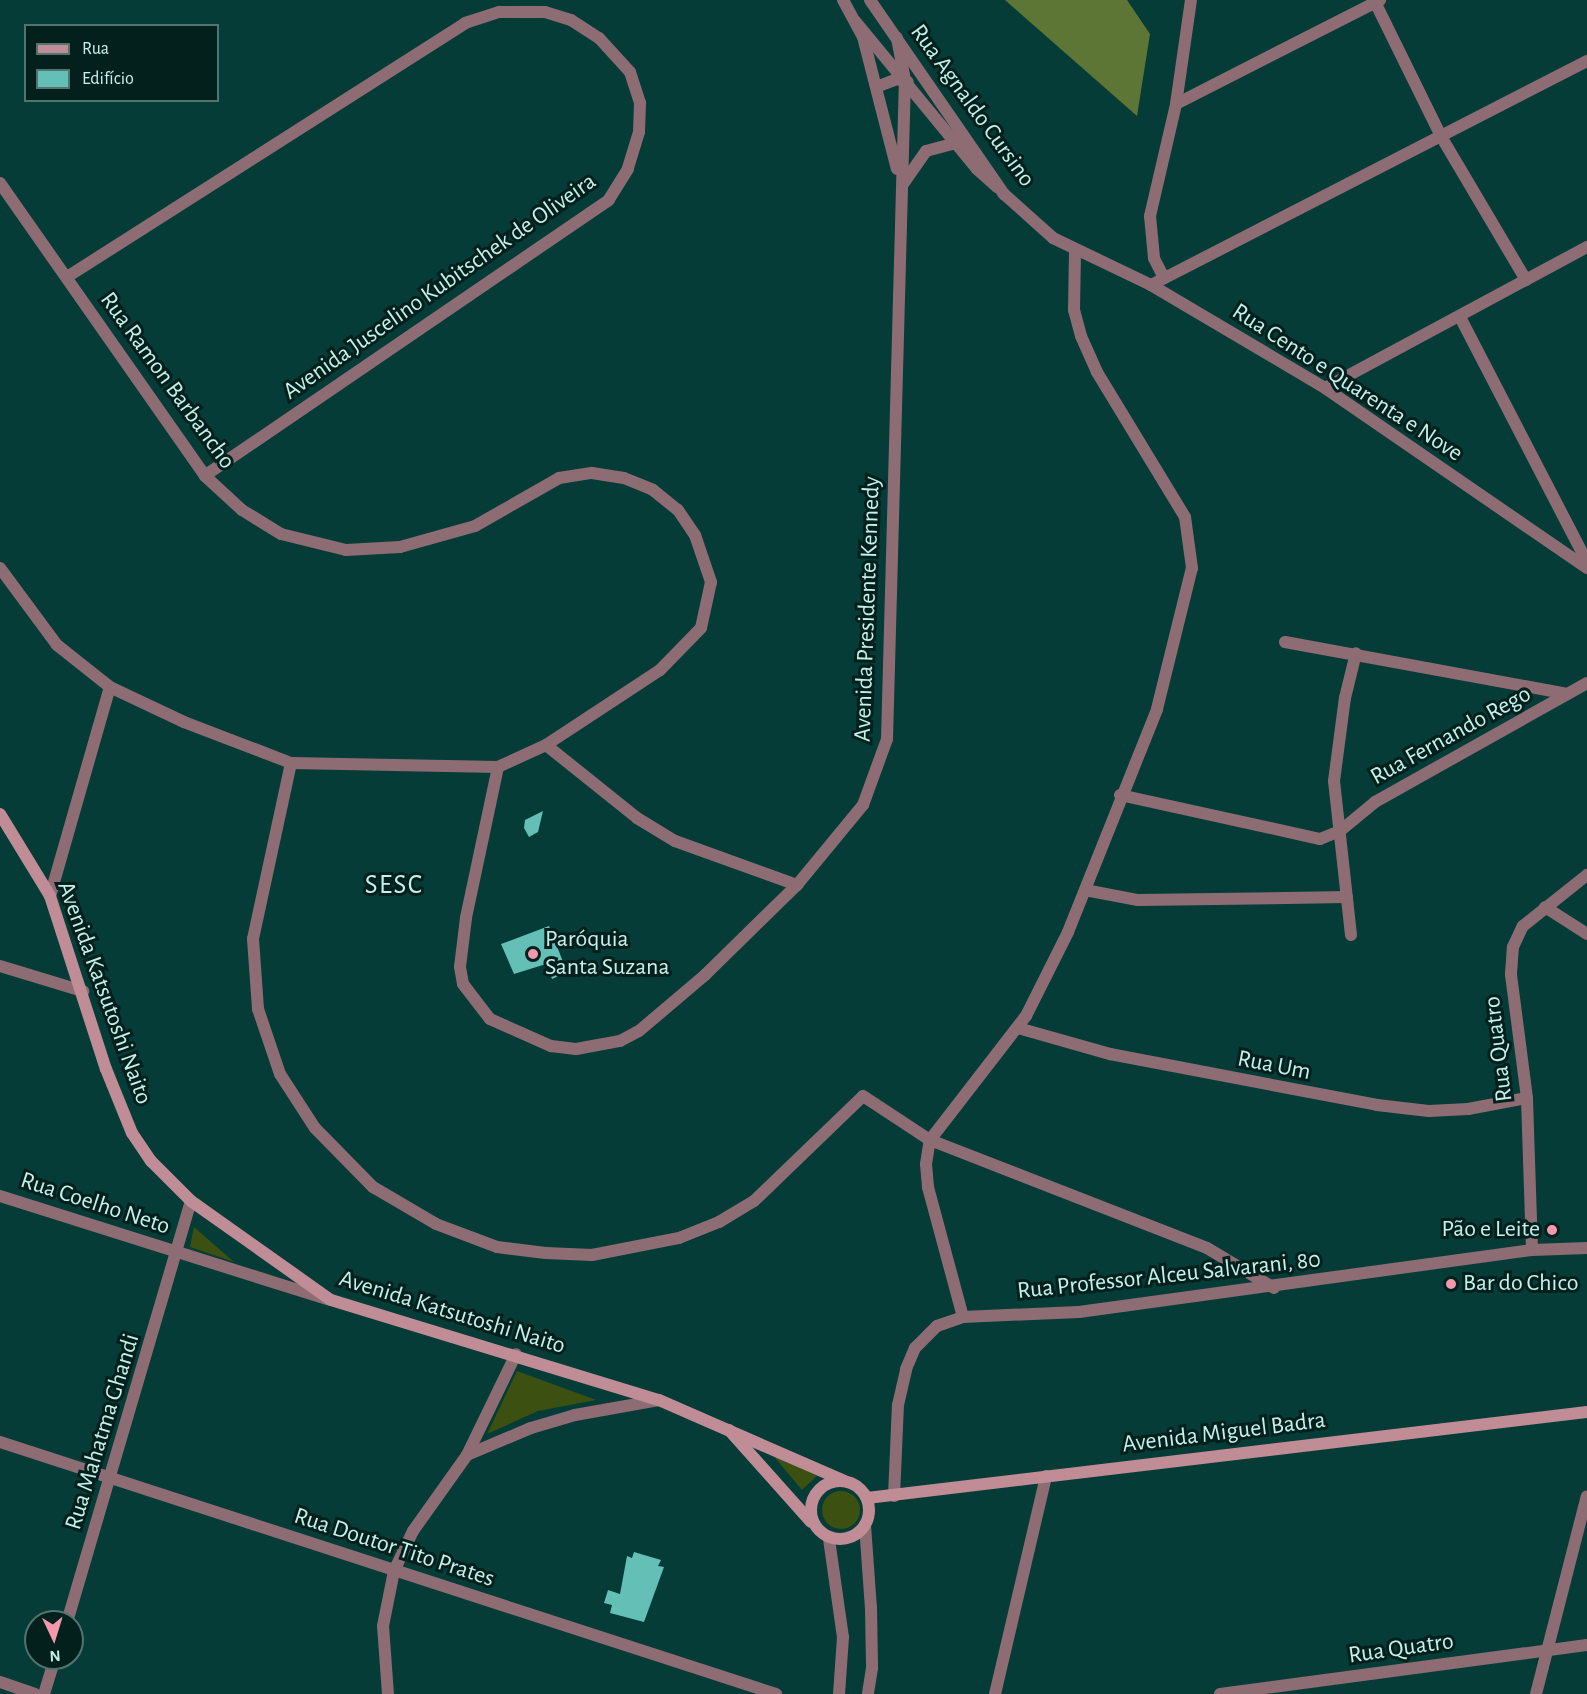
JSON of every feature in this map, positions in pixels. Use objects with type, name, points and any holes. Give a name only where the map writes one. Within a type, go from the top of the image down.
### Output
[{"type":"main road","name":"Avenida Katsutoshi Naito","points":[[0,814],[50,896],[83,991],[106,1069],[132,1133],[152,1161],[191,1200],[331,1300],[516,1354],[659,1400],[726,1427]]},
{"type":"main road","name":"Avenida Miguel Badra","points":[[867,1498],[1587,1412]]},
{"type":"main road","points":[[726,1427],[862,1490],[867,1498],[865,1525],[851,1537],[829,1539],[726,1427]]},
{"type":"main road","points":[[817,1528],[812,1519],[812,1500],[825,1484],[844,1480]]},
{"type":"street","points":[[843,0],[855,21],[956,143],[1004,194]]},
{"type":"street","name":"Rua Agnaldo Cursino","points":[[870,0],[1004,194],[1053,238],[1075,250]]},
{"type":"street","points":[[1164,278],[1154,258],[1150,216],[1176,104],[1191,0]]},
{"type":"street","points":[[1176,104],[1376,1],[1442,138],[1526,280]]},
{"type":"street","name":"Avenida Juscelino Kubitschek de Oliveira","points":[[67,277],[465,23],[499,12],[545,12],[571,20],[599,38],[630,72],[640,103],[639,132],[628,169],[609,200],[205,476]]},
{"type":"street","name":"Avenida Presidente Kennedy","points":[[855,21],[879,86],[902,188]]},
{"type":"street","name":"Avenida Presidente Kennedy","points":[[498,767],[466,918],[460,967],[462,984],[490,1019],[551,1046],[599,1047],[639,1031],[731,953],[797,885],[863,805],[887,739],[905,80],[897,38]]},
{"type":"street","points":[[1150,285],[1442,138],[1587,61]]},
{"type":"street","points":[[879,86],[893,80],[905,80],[950,115]]},
{"type":"street","points":[[902,188],[926,151],[956,143]]},
{"type":"street","name":"Rua Ramon Barbancho","points":[[0,183],[205,476],[242,510],[281,534],[346,550],[400,548],[447,536],[493,517],[560,478],[592,473],[624,478],[653,490],[678,510],[695,535],[708,566],[709,600],[701,628],[660,670],[546,745]]},
{"type":"street","points":[[1325,388],[1587,247]]},
{"type":"street","points":[[963,1317],[928,1187],[926,1164],[930,1140],[1018,1029],[1085,890],[1120,795],[1157,709],[1186,600],[1191,544],[1185,517],[1108,390],[1081,336],[1074,310],[1075,250]]},
{"type":"street","name":"Rua Cento e Quarenta e Nove","points":[[1075,250],[1150,285],[1325,388],[1587,568]]},
{"type":"street","points":[[1460,317],[1587,562]]},
{"type":"street","points":[[0,568],[57,645],[110,687],[184,722],[291,763],[498,767],[546,745],[637,818],[675,841],[797,885]]},
{"type":"street","points":[[1286,642],[1356,653],[1567,694]]},
{"type":"street","points":[[1351,935],[1334,781],[1345,698],[1356,653]]},
{"type":"street","name":"Rua Fernando Rego","points":[[1340,831],[1375,802],[1587,683]]},
{"type":"street","points":[[50,896],[110,687]]},
{"type":"street","points":[[291,763],[253,939],[258,1009],[280,1074],[315,1128],[373,1187],[436,1224],[497,1247],[592,1255],[635,1250],[719,1222],[754,1201],[863,1096],[930,1140],[1206,1248],[1274,1288]]},
{"type":"street","points":[[1120,795],[1310,838],[1320,839],[1340,831]]},
{"type":"street","name":"Rua Quatro","points":[[1532,1251],[1527,1098],[1511,974],[1513,947],[1523,927],[1587,875]]},
{"type":"street","points":[[1085,890],[1138,900],[1347,897]]},
{"type":"street","points":[[1545,907],[1587,934]]},
{"type":"street","points":[[0,966],[83,991]]},
{"type":"street","name":"Rua Um","points":[[1018,1029],[1121,1057],[1377,1105],[1429,1111],[1527,1098]]},
{"type":"street","name":"Rua Coelho Neto","points":[[0,1196],[331,1300]]},
{"type":"street","name":"Rua Mahatma Ghandi","points":[[71,1610],[178,1253],[191,1200]]},
{"type":"street","name":"Rua Professor Alceu Salvarani, 80","points":[[894,1496],[898,1405],[906,1369],[915,1348],[937,1326],[963,1317],[1079,1312],[1274,1288],[1532,1251],[1587,1248]]},
{"type":"street","points":[[388,1694],[383,1626],[394,1570],[413,1531],[468,1455],[516,1354]]},
{"type":"street","points":[[468,1455],[531,1428],[575,1415],[659,1400]]},
{"type":"street","name":"Rua Doutor Tito Prates","points":[[0,1442],[776,1694]]},
{"type":"street","points":[[995,1694],[1046,1476]]},
{"type":"street","points":[[1536,1694],[1587,1496]]},
{"type":"street","points":[[865,1525],[871,1608],[872,1668],[868,1694]]},
{"type":"street","points":[[829,1539],[843,1637],[839,1694]]},
{"type":"street","name":"Rua Quatro","points":[[1220,1694],[1587,1645]]},
{"type":"street","points":[[44,1694],[51,1670]]},
{"type":"street","points":[[0,1682],[35,1694]]},
{"type":"green space","points":[[1005,0],[1127,0],[1150,34],[1137,116]]},
{"type":"green space","points":[[194,1227],[234,1262],[190,1247]]},
{"type":"green space","points":[[517,1371],[596,1400],[538,1411],[487,1434]]},
{"type":"green space","points":[[771,1453],[817,1476],[802,1490]]},
{"type":"green space","points":[[841,1491],[848,1492],[854,1497],[859,1503],[859,1517],[854,1523],[848,1528],[841,1529],[834,1528],[828,1523],[823,1517],[822,1510],[823,1503],[828,1497],[834,1492]]},
{"type":"building","points":[[543,811],[538,832],[529,837],[524,828],[525,820]]},
{"type":"building","name":"Paróquia Santa Suzana","points":[[549,926],[567,972],[552,979],[546,964],[514,974],[501,944]]},
{"type":"building","points":[[634,1552],[661,1560],[658,1566],[664,1567],[644,1622],[610,1613],[612,1605],[604,1603],[608,1590],[620,1594],[627,1556],[632,1558]]},
{"type":"place","name":"Paróquia Santa Suzana","points":[[533,954]]},
{"type":"place","name":"Pão e Leite","points":[[1552,1230]]},
{"type":"place","name":"Bar do Chico","points":[[1451,1284]]},
{"type":"district","name":"SESC","points":[[394,885]]}]
